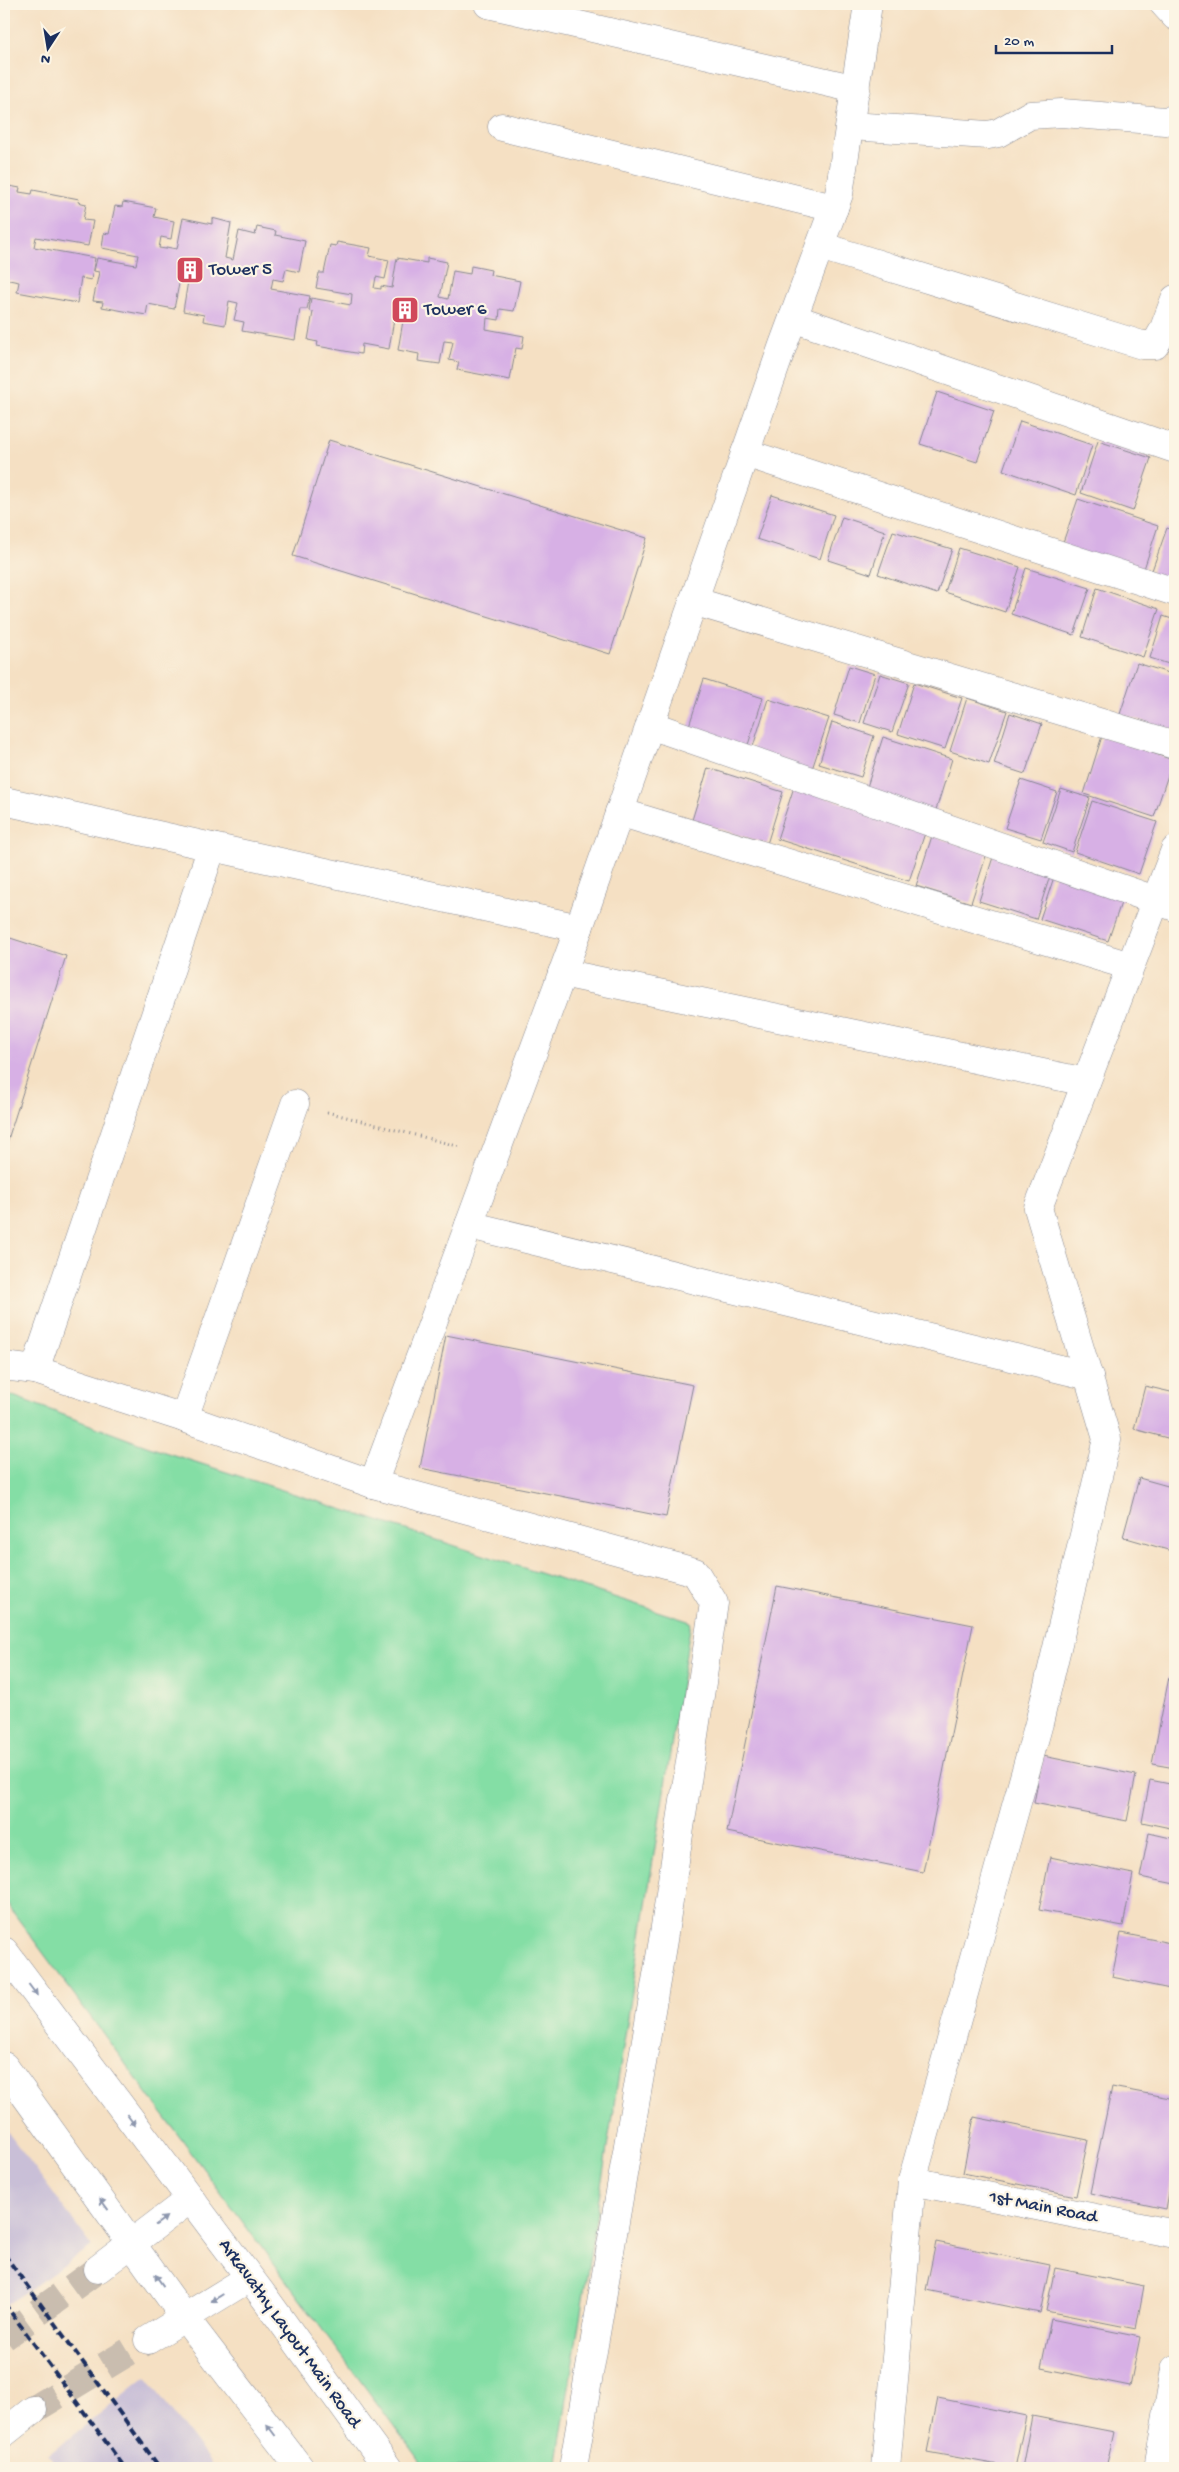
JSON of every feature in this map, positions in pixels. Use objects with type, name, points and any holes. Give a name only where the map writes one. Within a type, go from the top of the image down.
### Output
[{"type":"street","points":[[488,4],[856,89]]},
{"type":"street","points":[[373,1484],[579,928],[745,453],[839,194],[868,4]]},
{"type":"street","points":[[1164,4],[1175,16]]},
{"type":"street","points":[[850,126],[988,136],[998,133],[1030,115],[1062,113],[1165,121],[1175,119]]},
{"type":"street","points":[[502,127],[834,208]]},
{"type":"street","points":[[820,246],[1142,345],[1156,345],[1164,332],[1175,299]]},
{"type":"street","points":[[793,318],[1175,449]]},
{"type":"street","points":[[745,453],[1175,592]]},
{"type":"street","points":[[693,601],[1175,745]]},
{"type":"street","points":[[650,725],[1165,904]]},
{"type":"street","points":[[4,801],[579,928]]},
{"type":"street","points":[[619,812],[1130,966]]},
{"type":"street","points":[[35,1370],[212,847]]},
{"type":"street","points":[[886,2468],[912,2182],[1039,1723],[1107,1439],[1038,1208],[1130,966],[1165,904],[1175,850]]},
{"type":"street","points":[[562,973],[1086,1082]]},
{"type":"street","points":[[184,1418],[295,1104]]},
{"type":"street","points":[[469,1225],[1088,1376]]},
{"type":"street","points":[[4,1366],[35,1370],[184,1418],[373,1484],[695,1572],[714,1603],[663,1940],[573,2468]]},
{"type":"street","name":"Arkavathy Layout Main Road","points":[[4,1951],[249,2278],[388,2468]]},
{"type":"street","points":[[4,2066],[185,2318],[300,2468]]},
{"type":"street","name":"1st Main Road","points":[[912,2182],[1175,2234]]},
{"type":"street","points":[[98,2270],[190,2199]]},
{"type":"street","points":[[148,2340],[249,2278]]},
{"type":"street","points":[[1158,2468],[1175,2369]]},
{"type":"street","points":[[4,2433],[33,2410]]},
{"type":"path","points":[[295,1104],[494,1156]]},
{"type":"shaded area","points":[[4,2127],[92,2246],[4,2307]]},
{"type":"shaded area","points":[[146,2377],[215,2468],[58,2468],[48,2455]]},
{"type":"green space","points":[[4,1396],[13,1396],[149,1447],[691,1622],[556,2468],[425,2468],[4,1900]]},
{"type":"building","points":[[4,185],[20,188],[19,192],[32,194],[33,190],[79,199],[78,202],[86,204],[83,220],[93,221],[88,246],[36,237],[34,247],[95,258],[91,280],[81,278],[77,303],[17,292],[19,282],[4,279]]},
{"type":"building","name":"Tower 5","points":[[123,202],[156,208],[154,217],[174,221],[171,239],[161,237],[159,248],[177,249],[183,218],[212,224],[212,218],[231,223],[225,258],[233,260],[239,231],[255,235],[257,227],[276,231],[275,235],[305,241],[299,272],[286,269],[283,281],[273,279],[271,289],[310,296],[307,309],[300,309],[295,340],[242,331],[244,322],[234,320],[238,303],[229,301],[225,325],[203,321],[204,315],[183,311],[189,275],[181,274],[174,309],[148,304],[146,315],[102,307],[103,302],[93,301],[99,272],[94,271],[97,258],[136,265],[138,255],[102,248],[104,233],[109,234],[115,206],[122,207]]},
{"type":"building","name":"Tower 6","points":[[337,242],[371,248],[369,256],[389,260],[385,279],[376,277],[374,288],[381,289],[381,286],[392,288],[397,258],[427,263],[427,258],[447,262],[440,297],[448,299],[453,271],[470,274],[471,266],[491,270],[490,275],[520,281],[514,311],[500,309],[499,320],[487,318],[486,329],[524,336],[522,349],[516,348],[510,380],[457,370],[459,362],[449,360],[453,342],[444,341],[440,364],[418,361],[419,354],[398,350],[404,315],[395,313],[389,349],[362,344],[361,354],[317,346],[318,342],[308,340],[313,312],[309,311],[311,298],[351,305],[352,294],[316,288],[319,273],[324,273],[330,245],[336,246]]},
{"type":"building","points":[[937,392],[994,411],[977,462],[920,444]]},
{"type":"building","points":[[1020,421],[1092,445],[1076,495],[1003,470]]},
{"type":"building","points":[[329,440],[647,538],[610,654],[293,556]]},
{"type":"building","points":[[1098,441],[1151,458],[1133,511],[1081,493]]},
{"type":"building","points":[[772,495],[834,515],[820,559],[757,539]]},
{"type":"building","points":[[1078,499],[1158,526],[1142,575],[1061,548]]},
{"type":"building","points":[[842,517],[885,531],[871,574],[828,560]]},
{"type":"building","points":[[1167,528],[1175,531],[1175,584],[1150,576]]},
{"type":"building","points":[[893,531],[952,549],[937,594],[878,574]]},
{"type":"building","points":[[959,548],[1020,567],[1005,612],[945,592]]},
{"type":"building","points":[[1026,568],[1090,588],[1074,635],[1011,614]]},
{"type":"building","points":[[1097,588],[1159,609],[1143,657],[1082,637]]},
{"type":"building","points":[[1163,616],[1175,620],[1175,666],[1150,658]]},
{"type":"building","points":[[1137,663],[1175,675],[1175,731],[1120,714]]},
{"type":"building","points":[[849,666],[875,674],[860,723],[834,715]]},
{"type":"building","points":[[880,674],[909,683],[892,732],[864,723]]},
{"type":"building","points":[[704,679],[763,698],[746,751],[687,732]]},
{"type":"building","points":[[914,683],[962,698],[945,749],[898,734]]},
{"type":"building","points":[[967,698],[1007,711],[989,764],[950,751]]},
{"type":"building","points":[[768,699],[829,718],[811,772],[751,753]]},
{"type":"building","points":[[1010,713],[1042,724],[1025,774],[994,764]]},
{"type":"building","points":[[832,722],[874,736],[861,777],[819,764]]},
{"type":"building","points":[[1102,736],[1173,760],[1154,817],[1084,794]]},
{"type":"building","points":[[883,737],[952,759],[935,813],[866,790]]},
{"type":"building","points":[[708,768],[783,792],[767,844],[692,820]]},
{"type":"building","points":[[1021,780],[1057,792],[1041,839],[1005,828]]},
{"type":"building","points":[[794,787],[926,830],[909,881],[777,839]]},
{"type":"building","points":[[1061,789],[1090,798],[1072,852],[1043,842]]},
{"type":"building","points":[[1092,801],[1157,822],[1139,874],[1075,852]]},
{"type":"building","points":[[932,836],[987,853],[971,903],[916,886]]},
{"type":"building","points":[[994,854],[1051,873],[1036,919],[979,901]]},
{"type":"building","points":[[1055,874],[1123,897],[1108,941],[1040,919]]},
{"type":"building","points":[[4,936],[66,956],[4,1152]]},
{"type":"building","points":[[446,1335],[693,1385],[666,1517],[420,1468]]},
{"type":"building","points":[[1145,1386],[1175,1393],[1175,1421],[1171,1439],[1134,1429]]},
{"type":"building","points":[[1139,1478],[1175,1488],[1175,1552],[1123,1537]]},
{"type":"building","points":[[777,1586],[973,1625],[923,1872],[727,1832]]},
{"type":"building","points":[[1169,1677],[1175,1678],[1175,1768],[1152,1764]]},
{"type":"building","points":[[1043,1756],[1136,1775],[1127,1821],[1034,1803]]},
{"type":"building","points":[[1150,1780],[1175,1785],[1175,1829],[1142,1822]]},
{"type":"building","points":[[1149,1833],[1175,1839],[1175,1884],[1140,1877]]},
{"type":"building","points":[[1050,1857],[1133,1874],[1123,1926],[1039,1910]]},
{"type":"building","points":[[1121,1933],[1175,1944],[1175,1990],[1112,1977]]},
{"type":"building","points":[[1112,2087],[1175,2099],[1175,2160],[1166,2209],[1090,2193]]},
{"type":"building","points":[[974,2117],[1088,2140],[1076,2196],[963,2173]]},
{"type":"building","points":[[936,2242],[1050,2265],[1040,2313],[926,2290]]},
{"type":"building","points":[[1055,2268],[1144,2286],[1136,2329],[1046,2311]]},
{"type":"building","points":[[1051,2319],[1140,2337],[1130,2386],[1041,2368]]},
{"type":"building","points":[[938,2398],[1026,2416],[1015,2468],[927,2452]]},
{"type":"building","points":[[1032,2416],[1114,2432],[1106,2468],[1022,2468]]},
{"type":"tunnel","points":[[4,2337],[98,2269]]},
{"type":"tunnel","points":[[33,2410],[148,2340]]},
{"type":"railway","points":[[4,2254],[160,2468]]},
{"type":"railway","points":[[4,2303],[125,2468]]},
{"type":"place","name":"Tower 5","points":[[190,270]]},
{"type":"place","name":"Tower 6","points":[[405,310]]}]
